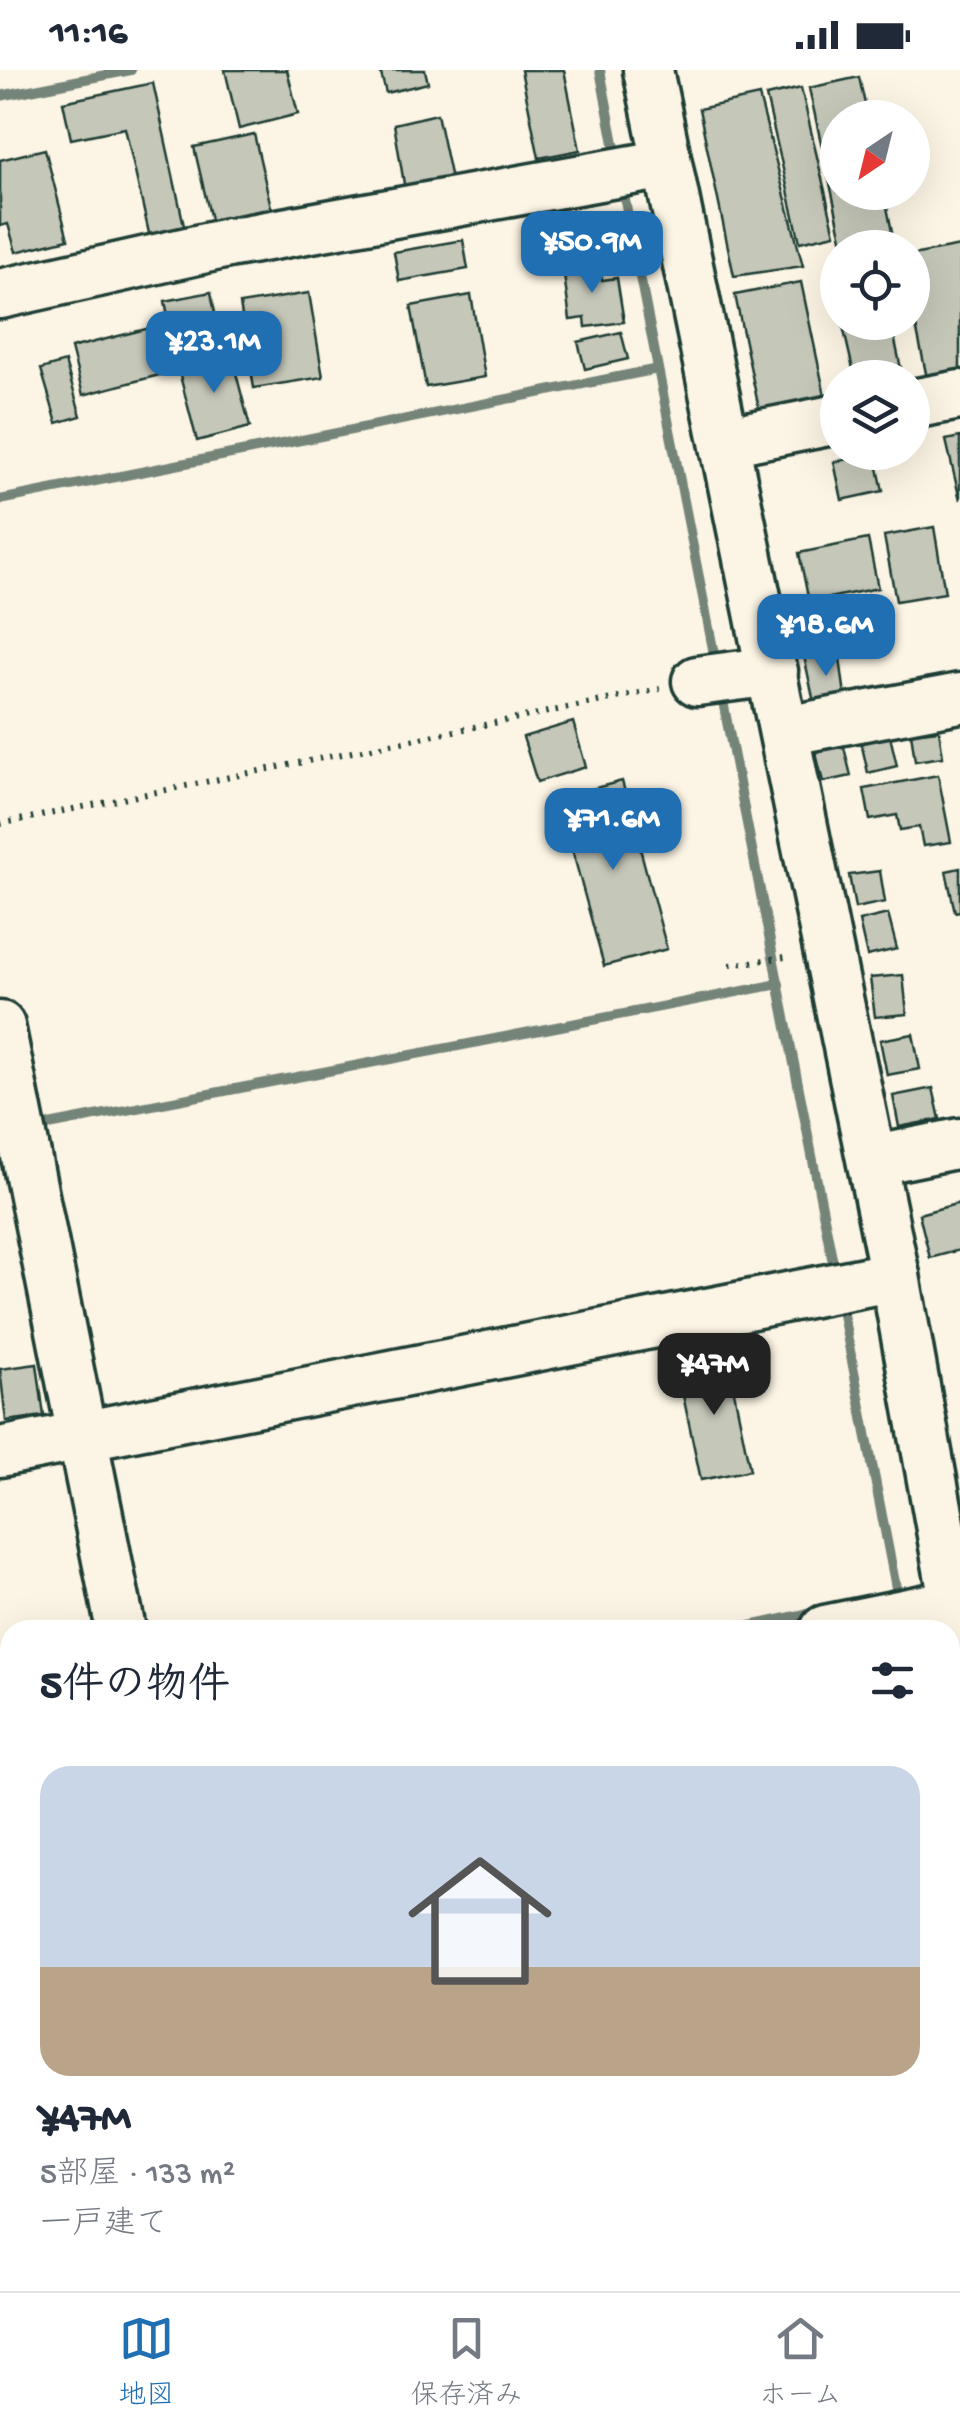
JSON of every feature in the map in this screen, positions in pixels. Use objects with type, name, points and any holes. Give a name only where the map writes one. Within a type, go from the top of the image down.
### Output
[{"type":"street","points":[[648,70],[626,171],[726,441],[895,1276],[957,1619]]},
{"type":"street","points":[[0,294],[228,244],[626,171]]},
{"type":"street","points":[[930,400],[960,394]]},
{"type":"street","points":[[726,441],[820,423]]},
{"type":"street","points":[[697,681],[773,671]]},
{"type":"street","points":[[785,730],[960,698]]},
{"type":"street","points":[[0,1026],[120,1620]]},
{"type":"street","points":[[872,1161],[960,1143]]},
{"type":"street","points":[[0,1452],[895,1276]]},
{"type":"path","points":[[0,824],[697,681]]},
{"type":"path","points":[[730,965],[756,962]]},
{"type":"building","points":[[225,70],[287,70],[298,114],[239,129]]},
{"type":"building","points":[[380,70],[425,70],[428,83],[386,93]]},
{"type":"building","points":[[521,70],[564,70],[580,150],[539,158]]},
{"type":"building","points":[[859,77],[864,100],[820,100],[820,138],[809,88]]},
{"type":"building","points":[[153,83],[186,235],[151,242],[125,128],[71,139],[63,102]]},
{"type":"building","points":[[801,88],[820,170],[820,210],[829,210],[834,230],[820,230],[820,237],[800,242],[766,96]]},
{"type":"building","points":[[759,96],[803,266],[734,276],[699,109]]},
{"type":"building","points":[[437,114],[451,179],[405,190],[394,124]]},
{"type":"building","points":[[254,134],[272,211],[212,224],[194,147]]},
{"type":"building","points":[[45,149],[68,239],[16,252],[8,224],[0,226],[0,160]]},
{"type":"building","points":[[836,210],[888,210],[892,230],[840,230]]},
{"type":"building","points":[[580,217],[585,253],[532,260],[527,225]]},
{"type":"building","points":[[463,240],[468,269],[399,281],[394,252]]},
{"type":"building","points":[[960,246],[960,371],[930,377],[930,360],[923,360],[919,340],[930,340],[930,252]]},
{"type":"building","points":[[599,262],[602,280],[617,278],[624,322],[586,327],[585,318],[570,320],[563,267]]},
{"type":"building","points":[[801,282],[820,372],[820,397],[759,409],[735,295]]},
{"type":"building","points":[[211,292],[221,345],[176,354],[165,301]]},
{"type":"building","points":[[309,293],[323,377],[254,388],[240,304]]},
{"type":"building","points":[[471,295],[485,377],[426,387],[411,306]]},
{"type":"building","points":[[150,328],[163,374],[83,395],[71,348]]},
{"type":"building","points":[[621,332],[628,359],[585,369],[578,342]]},
{"type":"building","points":[[846,340],[895,340],[899,360],[851,360]]},
{"type":"building","points":[[230,350],[250,427],[197,441],[177,364]]},
{"type":"building","points":[[65,362],[81,416],[57,423],[41,369]]},
{"type":"building","points":[[960,437],[960,500],[946,440]]},
{"type":"building","points":[[836,470],[878,470],[883,491],[842,500]]},
{"type":"building","points":[[934,527],[945,593],[896,601],[884,536]]},
{"type":"building","points":[[868,539],[878,588],[809,602],[799,553]]},
{"type":"building","points":[[885,608],[889,633],[867,637],[863,612]]},
{"type":"building","points":[[839,651],[846,703],[815,707],[804,656]]},
{"type":"building","points":[[573,722],[586,767],[537,782],[523,737]]},
{"type":"building","points":[[939,730],[943,757],[915,761],[911,733]]},
{"type":"building","points":[[890,736],[897,766],[868,773],[861,742]]},
{"type":"building","points":[[843,743],[851,776],[823,782],[815,749]]},
{"type":"building","points":[[938,775],[951,842],[923,846],[919,827],[900,830],[897,815],[870,820],[864,789]]},
{"type":"building","points":[[622,781],[667,949],[604,966],[558,798]]},
{"type":"building","points":[[960,868],[960,911],[955,912],[946,871]]},
{"type":"building","points":[[880,871],[885,902],[855,908],[849,875]]},
{"type":"building","points":[[888,914],[897,949],[867,956],[859,921]]},
{"type":"building","points":[[903,975],[907,1014],[875,1017],[870,978]]},
{"type":"building","points":[[913,1034],[920,1069],[887,1075],[880,1040]]},
{"type":"building","points":[[933,1088],[940,1119],[899,1127],[893,1096]]},
{"type":"building","points":[[960,1203],[960,1250],[930,1258],[919,1214]]},
{"type":"building","points":[[727,1357],[750,1470],[701,1480],[677,1367]]},
{"type":"building","points":[[37,1364],[44,1416],[6,1421],[0,1369]]},
{"type":"waterway","points":[[0,96],[131,70]]},
{"type":"waterway","points":[[600,70],[617,159]]},
{"type":"waterway","points":[[622,185],[716,664]]},
{"type":"waterway","points":[[0,500],[658,369]]},
{"type":"waterway","points":[[721,691],[835,1273]]},
{"type":"waterway","points":[[33,1128],[779,984]]},
{"type":"waterway","points":[[840,1299],[898,1598],[895,1599]]},
{"type":"waterway","points":[[778,1620],[819,1611]]}]
